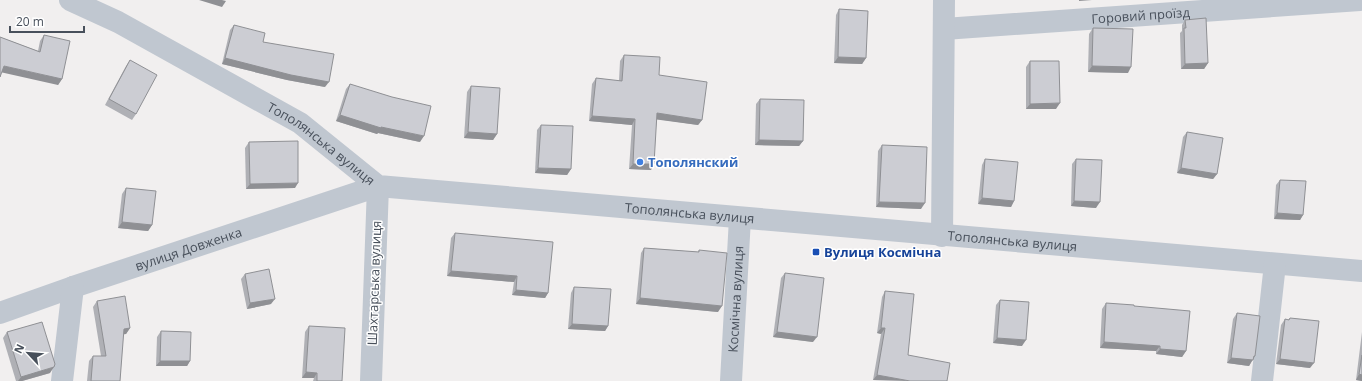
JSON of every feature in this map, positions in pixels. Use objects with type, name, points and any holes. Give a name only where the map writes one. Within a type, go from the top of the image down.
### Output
[{"type":"street","name":"Тополянська вулиця","points":[[70,0],[118,22],[300,123],[378,186],[1362,272]]},
{"type":"street","points":[[942,236],[944,0]]},
{"type":"street","name":"Горовий проїзд","points":[[944,29],[1360,0]]},
{"type":"street","name":"вулиця Довженка","points":[[0,313],[73,287],[378,186]]},
{"type":"street","name":"Шахтарська вулиця","points":[[371,381],[378,186]]},
{"type":"street","name":"Космічна вулиця","points":[[731,381],[740,218]]},
{"type":"street","points":[[1262,381],[1275,264]]},
{"type":"street","points":[[62,381],[73,287]]},
{"type":"building","points":[[839,9],[868,11],[866,58],[838,57]]},
{"type":"building","points":[[1206,18],[1208,63],[1185,64],[1185,20]]},
{"type":"building","points":[[234,25],[265,33],[263,42],[334,54],[329,82],[291,75],[225,58]]},
{"type":"building","points":[[1093,28],[1133,29],[1131,67],[1092,66]]},
{"type":"building","points":[[44,35],[70,41],[62,79],[4,66],[0,77],[0,37],[40,52]]},
{"type":"building","points":[[624,55],[660,57],[659,75],[707,82],[702,120],[657,113],[654,164],[633,164],[635,119],[592,116],[596,78],[622,81]]},
{"type":"building","points":[[130,60],[157,75],[136,114],[109,99]]},
{"type":"building","points":[[1030,61],[1059,61],[1060,103],[1030,104]]},
{"type":"building","points":[[350,84],[392,97],[431,106],[424,136],[381,128],[340,115]]},
{"type":"building","points":[[471,86],[500,88],[497,134],[468,132]]},
{"type":"building","points":[[760,99],[804,100],[803,141],[759,140]]},
{"type":"building","points":[[541,125],[573,126],[571,169],[538,168]]},
{"type":"building","points":[[1187,132],[1223,138],[1217,174],[1181,168]]},
{"type":"building","points":[[298,141],[298,183],[250,184],[249,142]]},
{"type":"building","points":[[882,145],[927,147],[925,203],[879,202]]},
{"type":"building","points":[[985,159],[1018,162],[1014,201],[982,198]]},
{"type":"building","points":[[1076,159],[1102,160],[1100,202],[1074,201]]},
{"type":"building","points":[[1280,180],[1306,181],[1303,215],[1277,213]]},
{"type":"building","points":[[126,188],[156,191],[152,225],[122,222]]},
{"type":"building","points":[[455,233],[553,242],[548,293],[516,290],[517,276],[451,271]]},
{"type":"building","points":[[644,248],[699,252],[699,250],[727,253],[722,306],[640,298]]},
{"type":"building","points":[[269,269],[275,299],[250,303],[245,274]]},
{"type":"building","points":[[785,273],[824,278],[817,337],[777,332]]},
{"type":"building","points":[[574,287],[611,289],[608,326],[572,324]]},
{"type":"building","points":[[885,291],[914,294],[908,355],[950,363],[947,381],[910,381],[877,375],[885,328],[881,328]]},
{"type":"building","points":[[125,296],[130,328],[124,329],[120,381],[91,381],[93,356],[106,356],[97,301]]},
{"type":"building","points":[[1000,300],[1029,302],[1026,340],[997,338]]},
{"type":"building","points":[[1106,303],[1190,311],[1186,351],[1160,349],[1160,346],[1104,342]]},
{"type":"building","points":[[1237,313],[1260,316],[1255,356],[1253,360],[1231,358]]},
{"type":"building","points":[[1290,318],[1319,321],[1314,363],[1280,359],[1285,319],[1289,320]]},
{"type":"building","points":[[42,322],[55,364],[54,367],[21,377],[7,332]]},
{"type":"building","points":[[309,326],[345,328],[342,381],[317,381],[317,373],[306,372]]},
{"type":"building","points":[[161,331],[191,332],[190,361],[160,361]]},
{"type":"building","points":[[1362,355],[1362,375],[1359,374]]},
{"type":"place","name":"Тополянский","points":[[640,162]]},
{"type":"place","name":"Вулиця Космічна","points":[[816,252]]}]
